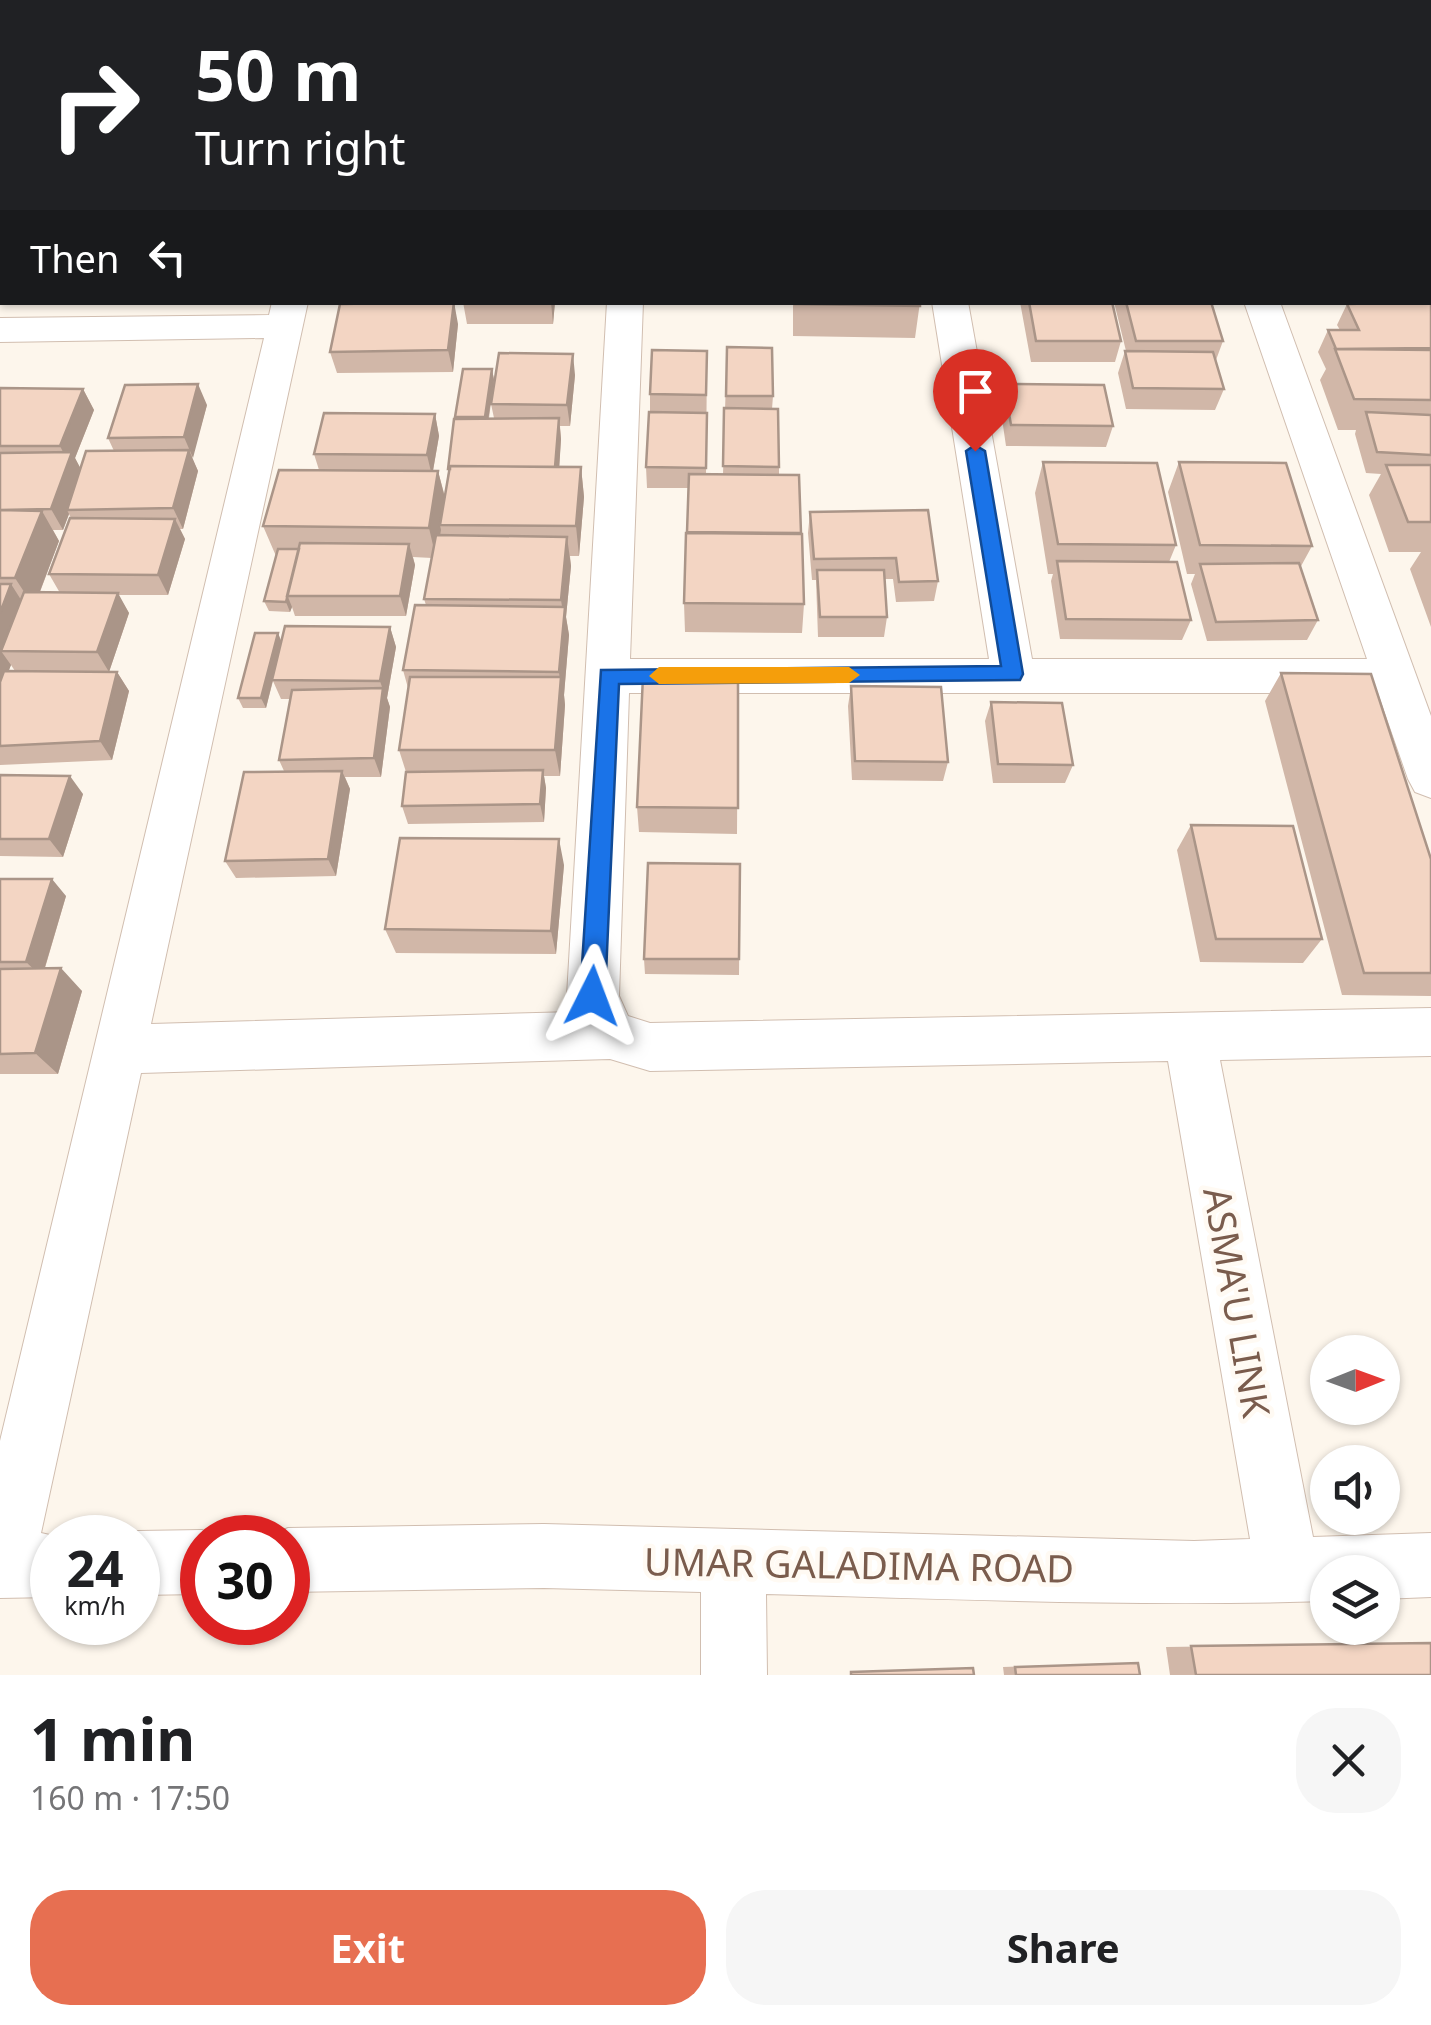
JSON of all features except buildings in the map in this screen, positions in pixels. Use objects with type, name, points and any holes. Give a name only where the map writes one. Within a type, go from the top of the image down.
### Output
[{"type":"street","points":[[610,1034],[592,996],[625,305]]},
{"type":"street","points":[[950,305],[1012,674]]},
{"type":"street","points":[[1263,305],[1431,779]]},
{"type":"street","points":[[0,330],[288,314],[120,1049],[18,1565]]},
{"type":"street","points":[[609,676],[1393,676]]},
{"type":"street","points":[[120,1049],[610,1034],[650,1047],[1431,1032]]},
{"type":"street","name":"ASMA'U LINK","points":[[1189,1034],[1287,1570]]},
{"type":"street","name":"UMAR GALADIMA ROAD","points":[[310,1560],[544,1556],[1194,1573],[1431,1564]]},
{"type":"street","points":[[733,1560],[734,1675]]},
{"type":"slow traffic","points":[[659,676],[849,675]]},
{"type":"route","points":[[592,996],[609,676],[1012,674],[975,451]]}]
